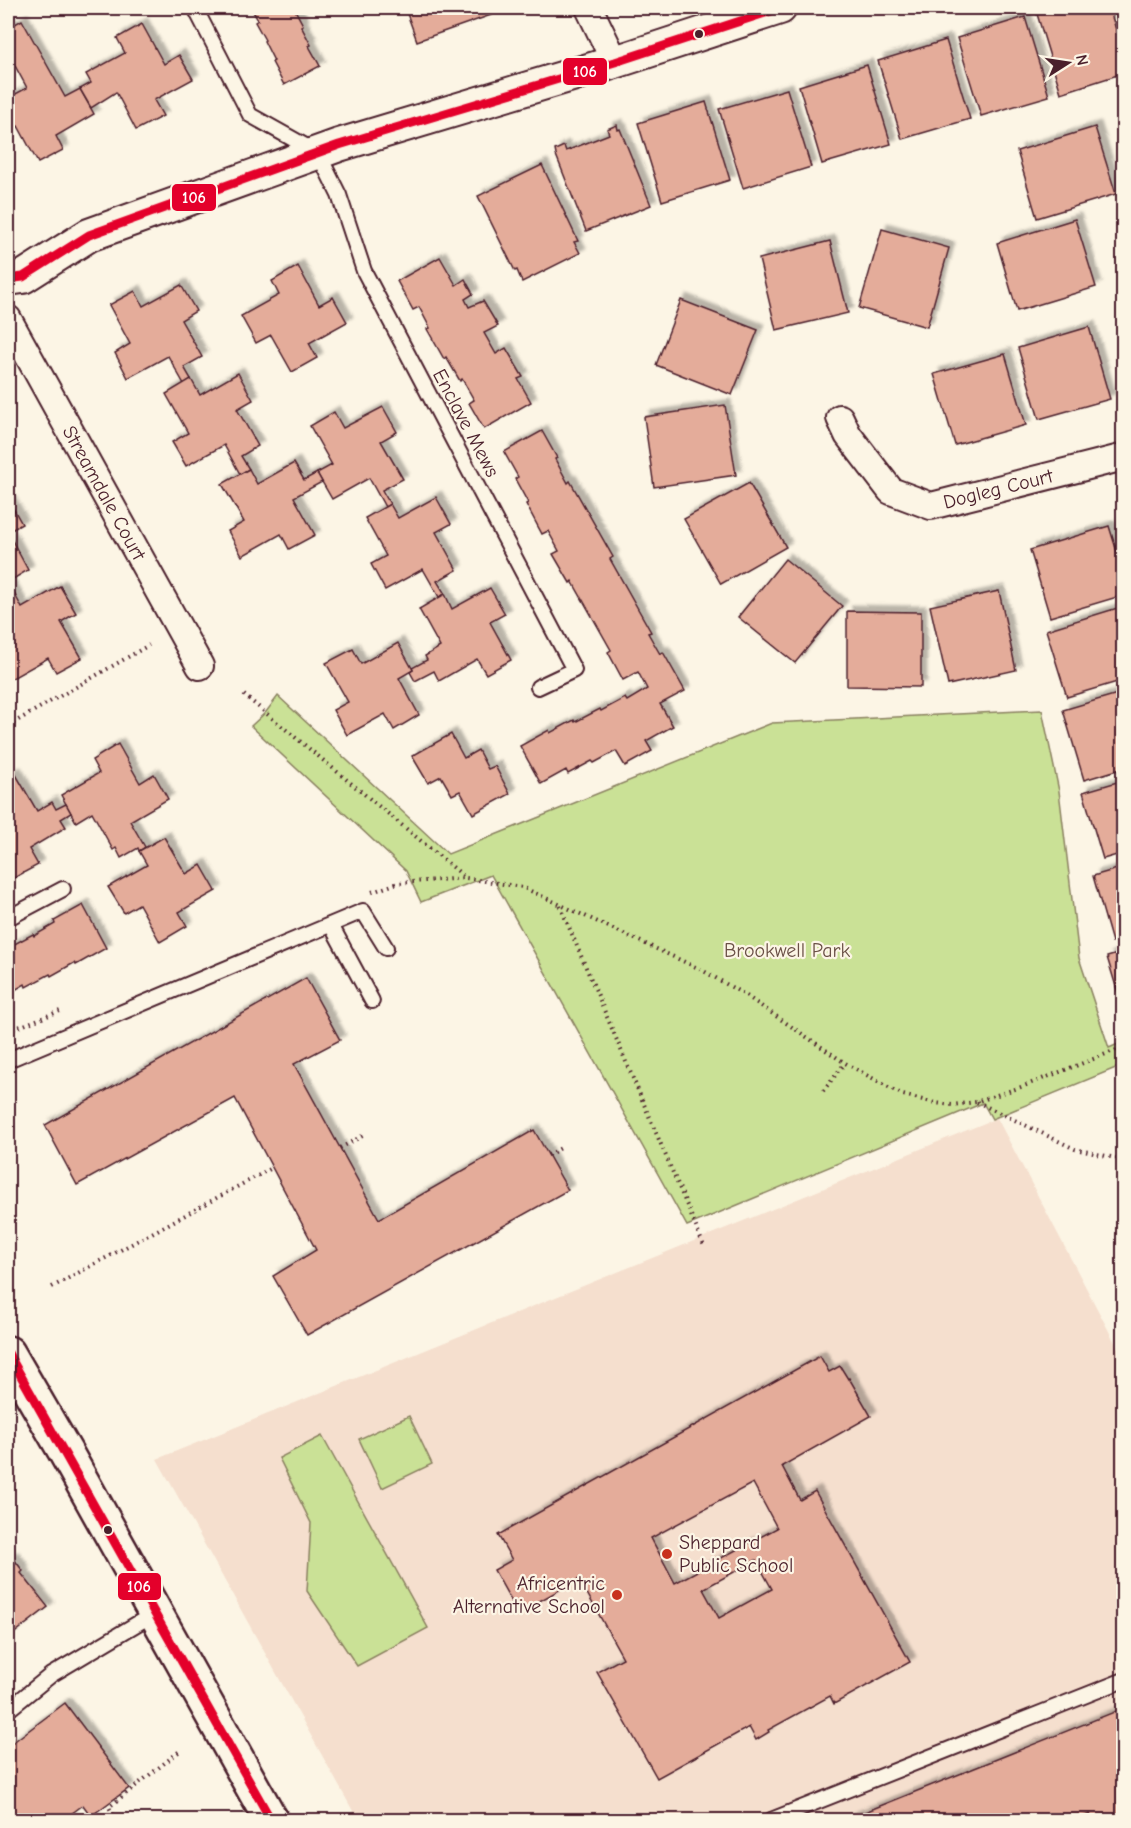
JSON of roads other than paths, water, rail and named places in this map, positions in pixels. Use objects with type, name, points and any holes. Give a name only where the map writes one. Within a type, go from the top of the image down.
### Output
[{"type":"main road","points":[[8,1353],[271,1821]]},
{"type":"street","points":[[589,8],[615,62]]},
{"type":"street","points":[[8,279],[23,277],[89,235],[318,153],[615,62],[780,8]]},
{"type":"street","name":"Streamdale Court","points":[[8,319],[200,666]]},
{"type":"street","name":"Dogleg Court","points":[[840,418],[848,435],[891,491],[931,506],[1124,457]]},
{"type":"lane","points":[[195,8],[250,115],[318,153]]},
{"type":"lane","name":"Enclave Mews","points":[[318,153],[339,195],[364,271],[574,670],[538,687]]},
{"type":"lane","points":[[8,918],[63,890]]},
{"type":"lane","points":[[8,1060],[363,911],[386,948]]},
{"type":"lane","points":[[331,925],[372,1001]]},
{"type":"lane","points":[[8,1710],[51,1675],[155,1613]]},
{"type":"lane","points":[[771,1821],[1124,1680]]},
{"type":"place","name":"Sheppard Public School","points":[[667,1554]]},
{"type":"place","name":"Africentric Alternative School","points":[[617,1595]]},
{"type":"park label","name":"Brookwell Park","points":[[787,950]]}]
